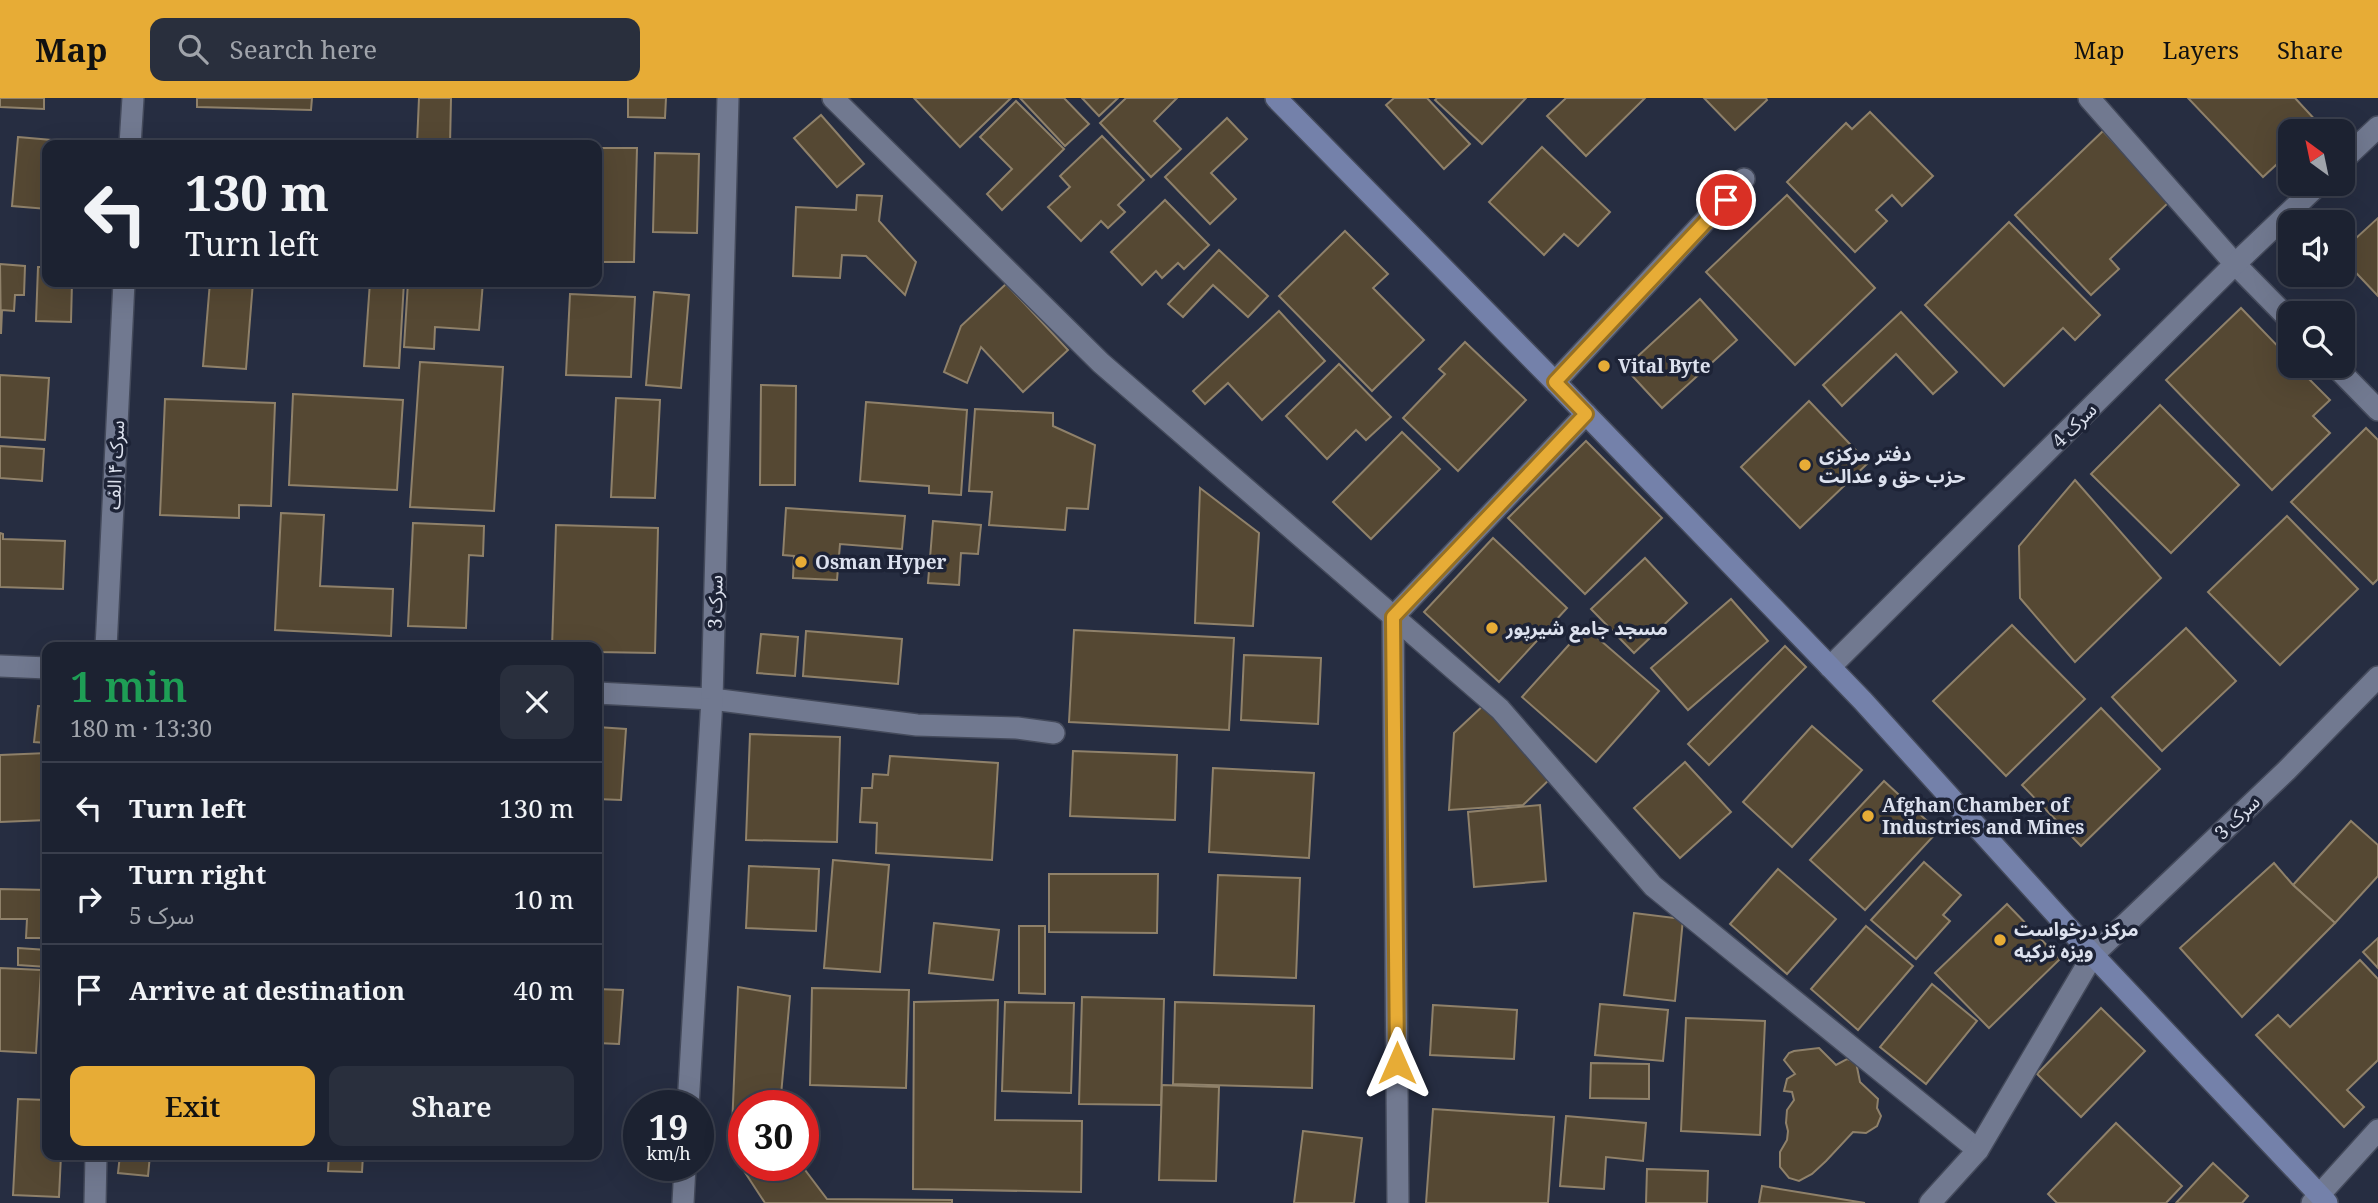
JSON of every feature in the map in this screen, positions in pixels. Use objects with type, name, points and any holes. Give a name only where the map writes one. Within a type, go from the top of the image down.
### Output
[{"type":"street","points":[[130,140],[133,98]]},
{"type":"street","name":"سرک 3","points":[[689,1090],[712,699],[728,98]]},
{"type":"street","points":[[833,98],[1101,363],[1500,709],[1653,886],[1978,1150]]},
{"type":"street","points":[[1276,98],[1830,667],[2320,1200],[2378,1130]]},
{"type":"street","points":[[2089,98],[2235,264],[2278,307]]},
{"type":"street","points":[[2356,148],[2378,127]]},
{"type":"street","points":[[1555,382],[1744,179]]},
{"type":"street","name":"سرک 4","points":[[1830,667],[2306,196]]},
{"type":"street","name":"سرک ۴ الف","points":[[106,642],[124,287]]},
{"type":"street","points":[[2347,378],[2378,410]]},
{"type":"street","points":[[1398,1203],[1393,617],[1586,414]]},
{"type":"street","points":[[0,666],[42,668]]},
{"type":"street","name":"سرک 3","points":[[1930,1203],[1978,1150],[2093,955],[2287,770],[2378,677]]},
{"type":"street","points":[[602,694],[712,699],[916,725],[1017,728],[1054,733]]},
{"type":"street","points":[[95,1203],[96,1160]]},
{"type":"street","points":[[683,1203],[684,1181]]},
{"type":"building","points":[[0,98],[44,98],[44,109],[0,107]]},
{"type":"building","points":[[197,98],[312,98],[311,110],[197,107]]},
{"type":"building","points":[[419,98],[451,98],[450,140],[417,140]]},
{"type":"building","points":[[628,98],[666,98],[665,118],[628,117]]},
{"type":"building","points":[[914,98],[1011,98],[960,147]]},
{"type":"building","points":[[1020,98],[1064,98],[1089,124],[1065,146]]},
{"type":"building","points":[[1082,98],[1118,98],[1099,116]]},
{"type":"building","points":[[1126,98],[1177,98],[1154,121],[1181,149],[1151,177],[1100,123]]},
{"type":"building","points":[[1394,98],[1427,98],[1470,144],[1444,169],[1386,105]]},
{"type":"building","points":[[1526,98],[1482,144],[1435,100]]},
{"type":"building","points":[[1566,98],[1645,98],[1586,156],[1547,116]]},
{"type":"building","points":[[1704,98],[1766,98],[1767,100],[1735,130]]},
{"type":"building","points":[[2188,98],[2295,98],[2314,119],[2278,119],[2278,163],[2263,177]]},
{"type":"building","points":[[1016,101],[1064,149],[1002,210],[987,194],[1012,169],[980,137]]},
{"type":"building","points":[[1870,112],[1933,176],[1902,206],[1892,195],[1876,210],[1887,221],[1855,252],[1787,182],[1846,123],[1852,129]]},
{"type":"building","points":[[821,115],[864,164],[837,187],[794,138]]},
{"type":"building","points":[[1227,118],[1247,139],[1211,173],[1236,199],[1210,224],[1165,177]]},
{"type":"building","points":[[2103,131],[2170,201],[2110,259],[2119,269],[2091,295],[2015,215]]},
{"type":"building","points":[[1102,136],[1144,180],[1118,205],[1125,212],[1108,228],[1101,221],[1081,241],[1048,207],[1070,187],[1060,176]]},
{"type":"building","points":[[18,137],[52,140],[42,140],[42,209],[12,206]]},
{"type":"building","points":[[1542,147],[1610,212],[1578,246],[1564,234],[1544,255],[1489,202]]},
{"type":"building","points":[[602,148],[637,148],[634,262],[602,262]]},
{"type":"building","points":[[655,153],[699,154],[697,233],[653,232]]},
{"type":"building","points":[[857,195],[882,196],[879,221],[916,262],[905,295],[866,256],[842,255],[840,278],[793,276],[796,207],[856,210]]},
{"type":"building","points":[[1787,195],[1875,288],[1795,365],[1706,272]]},
{"type":"building","points":[[1165,200],[1209,245],[1184,269],[1178,263],[1162,278],[1156,271],[1142,285],[1111,252]]},
{"type":"building","points":[[2378,218],[2378,296],[2355,272],[2355,239]]},
{"type":"building","points":[[2009,222],[2100,315],[2075,340],[2063,328],[2004,386],[1925,305]]},
{"type":"building","points":[[1345,231],[1388,274],[1373,288],[1424,340],[1372,391],[1279,296]]},
{"type":"building","points":[[1219,250],[1268,296],[1248,317],[1213,285],[1183,317],[1168,304]]},
{"type":"building","points":[[0,264],[25,266],[24,295],[15,295],[14,311],[2,310],[1,334]]},
{"type":"building","points":[[38,267],[42,267],[42,287],[72,287],[71,322],[36,321]]},
{"type":"building","points":[[1006,284],[1068,350],[1023,392],[981,347],[967,383],[944,372],[961,326]]},
{"type":"building","points":[[210,287],[253,287],[246,369],[203,366]]},
{"type":"building","points":[[370,287],[404,287],[399,368],[364,366]]},
{"type":"building","points":[[408,287],[483,287],[479,330],[435,327],[434,349],[404,347]]},
{"type":"building","points":[[654,292],[689,295],[681,388],[646,385]]},
{"type":"building","points":[[570,294],[635,297],[631,377],[566,375]]},
{"type":"building","points":[[1700,299],[1737,340],[1662,408],[1625,368]]},
{"type":"building","points":[[2241,308],[2278,346],[2278,378],[2308,378],[2330,400],[2313,416],[2330,433],[2272,490],[2166,380]]},
{"type":"building","points":[[1279,311],[1325,361],[1262,420],[1228,383],[1205,404],[1193,391]]},
{"type":"building","points":[[1901,312],[1957,372],[1933,394],[1896,354],[1842,406],[1823,385]]},
{"type":"building","points":[[1465,342],[1526,400],[1458,471],[1403,418],[1445,374],[1439,369]]},
{"type":"building","points":[[420,362],[503,367],[494,511],[410,507]]},
{"type":"building","points":[[1339,364],[1391,417],[1366,440],[1356,430],[1327,459],[1286,416]]},
{"type":"building","points":[[0,375],[49,378],[45,440],[0,437]]},
{"type":"building","points":[[761,385],[796,386],[795,485],[760,485]]},
{"type":"building","points":[[293,394],[403,400],[397,490],[289,485]]},
{"type":"building","points":[[616,398],[660,400],[655,498],[611,497]]},
{"type":"building","points":[[165,399],[275,403],[271,506],[239,505],[239,518],[160,515]]},
{"type":"building","name":"دفتر مرکزی حزب حق و عدالت","points":[[1809,401],[1868,463],[1800,528],[1741,467]]},
{"type":"building","points":[[866,402],[967,410],[961,495],[929,493],[929,486],[860,481]]},
{"type":"building","points":[[2160,405],[2239,485],[2171,553],[2091,474]]},
{"type":"building","points":[[975,409],[1053,413],[1053,426],[1095,445],[1088,509],[1067,508],[1065,530],[989,525],[992,492],[969,491]]},
{"type":"building","points":[[2366,428],[2378,440],[2378,579],[2373,584],[2291,502]]},
{"type":"building","points":[[1402,432],[1440,469],[1371,539],[1333,502]]},
{"type":"building","points":[[1586,441],[1662,518],[1585,594],[1508,518]]},
{"type":"building","points":[[0,446],[44,449],[42,481],[0,478]]},
{"type":"building","points":[[2075,480],[2161,578],[2075,662],[2020,598],[2019,546]]},
{"type":"building","points":[[1200,488],[1259,533],[1253,626],[1195,623]]},
{"type":"building","points":[[786,508],[905,516],[902,549],[840,544],[837,580],[793,578],[794,556],[783,555]]},
{"type":"building","points":[[281,513],[324,515],[320,586],[393,589],[391,636],[275,630]]},
{"type":"building","points":[[2287,516],[2358,589],[2280,665],[2208,592]]},
{"type":"building","points":[[933,521],[981,525],[978,554],[961,553],[959,585],[928,583]]},
{"type":"building","points":[[413,523],[484,526],[483,556],[469,555],[466,628],[408,626]]},
{"type":"building","points":[[556,525],[658,528],[655,653],[602,652],[602,642],[552,642]]},
{"type":"building","points":[[0,533],[3,534],[3,539],[65,541],[63,589],[0,587]]},
{"type":"building","points":[[1493,538],[1567,608],[1499,682],[1424,612]]},
{"type":"building","points":[[1645,558],[1687,603],[1634,653],[1591,609]]},
{"type":"building","points":[[1731,599],[1768,641],[1688,710],[1651,668]]},
{"type":"building","points":[[2012,625],[2085,699],[2006,776],[1933,701]]},
{"type":"building","points":[[1585,627],[1659,691],[1596,762],[1522,697]]},
{"type":"building","points":[[2186,628],[2236,681],[2162,751],[2112,697]]},
{"type":"building","points":[[1074,630],[1234,638],[1229,730],[1069,722]]},
{"type":"building","points":[[806,631],[902,639],[898,684],[803,676]]},
{"type":"building","points":[[761,634],[798,637],[795,676],[757,673]]},
{"type":"building","points":[[1785,646],[1806,667],[1709,765],[1688,744]]},
{"type":"building","points":[[1244,655],[1321,658],[1318,724],[1241,720]]},
{"type":"building","points":[[1486,703],[1554,775],[1523,805],[1449,810],[1454,733]]},
{"type":"building","points":[[38,706],[42,706],[42,743],[34,742]]},
{"type":"building","points":[[2101,708],[2160,769],[2081,846],[2022,785]]},
{"type":"building","points":[[1812,726],[1862,770],[1792,847],[1743,802]]},
{"type":"building","points":[[602,727],[626,729],[621,800],[602,799]]},
{"type":"building","points":[[750,734],[840,737],[837,842],[746,840]]},
{"type":"building","points":[[1073,751],[1177,755],[1175,820],[1070,816]]},
{"type":"building","points":[[42,753],[42,820],[0,822],[0,755]]},
{"type":"building","points":[[890,756],[998,763],[992,860],[876,853],[877,823],[860,822],[862,788],[872,788],[873,774],[888,775]]},
{"type":"building","points":[[1685,762],[1731,812],[1680,858],[1634,808]]},
{"type":"building","points":[[1213,768],[1314,773],[1309,858],[1209,852]]},
{"type":"building","points":[[1884,781],[1938,831],[1865,910],[1810,860]]},
{"type":"building","points":[[1540,805],[1546,881],[1474,887],[1468,812]]},
{"type":"building","points":[[2351,821],[2378,845],[2378,876],[2335,923],[2293,885]]},
{"type":"building","points":[[833,860],[889,865],[880,972],[824,968]]},
{"type":"building","points":[[1924,862],[1961,895],[1943,915],[1950,921],[1916,959],[1871,920]]},
{"type":"building","points":[[2274,863],[2293,885],[2335,923],[2242,1017],[2180,948]]},
{"type":"building","points":[[749,866],[819,869],[816,931],[746,928]]},
{"type":"building","points":[[1778,869],[1836,919],[1787,974],[1730,924]]},
{"type":"building","points":[[1049,874],[1158,874],[1157,933],[1049,932]]},
{"type":"building","points":[[1218,875],[1300,878],[1296,978],[1214,975]]},
{"type":"building","points":[[0,889],[42,890],[42,938],[26,938],[27,919],[0,919]]},
{"type":"building","points":[[2007,904],[2060,959],[1989,1028],[1935,973]]},
{"type":"building","points":[[1634,913],[1683,919],[1675,1001],[1624,995]]},
{"type":"building","points":[[934,923],[999,930],[993,980],[929,973]]},
{"type":"building","points":[[1019,926],[1045,926],[1045,994],[1019,993]]},
{"type":"building","points":[[1866,926],[1913,966],[1858,1030],[1811,989]]},
{"type":"building","points":[[2378,938],[2378,968],[2363,952]]},
{"type":"building","points":[[18,948],[42,950],[42,967],[18,965]]},
{"type":"building","points":[[2360,960],[2378,979],[2378,1060],[2347,1090],[2364,1107],[2344,1127],[2256,1035],[2278,1015],[2290,1027]]},
{"type":"building","points":[[0,968],[41,970],[36,1053],[0,1051]]},
{"type":"building","points":[[1932,984],[1977,1021],[1926,1084],[1880,1047]]},
{"type":"building","points":[[738,987],[790,996],[781,1090],[734,1090]]},
{"type":"building","points":[[812,988],[909,990],[906,1088],[810,1085]]},
{"type":"building","points":[[602,989],[623,990],[619,1044],[602,1043]]},
{"type":"building","points":[[1082,997],[1164,999],[1161,1105],[1079,1104]]},
{"type":"building","points":[[998,1000],[995,1120],[1082,1121],[1081,1192],[913,1189],[914,1002]]},
{"type":"building","points":[[1005,1002],[1074,1003],[1071,1093],[1002,1091]]},
{"type":"building","points":[[1175,1002],[1314,1006],[1312,1088],[1173,1084]]},
{"type":"building","points":[[1600,1004],[1668,1010],[1663,1061],[1595,1055]]},
{"type":"building","points":[[1433,1005],[1517,1010],[1514,1059],[1430,1055]]},
{"type":"building","points":[[2101,1008],[2145,1051],[2081,1117],[2037,1074]]},
{"type":"building","points":[[1686,1018],[1765,1021],[1760,1135],[1681,1131]]},
{"type":"building","points":[[1819,1048],[1836,1065],[1847,1059],[1856,1062],[1860,1082],[1878,1099],[1877,1108],[1881,1116],[1877,1126],[1866,1133],[1853,1132],[1812,1174],[1799,1181],[1789,1178],[1780,1167],[1780,1152],[1787,1140],[1787,1110],[1794,1100],[1792,1092],[1784,1091],[1787,1079],[1795,1074],[1784,1060],[1794,1051]]},
{"type":"building","points":[[1591,1063],[1649,1064],[1649,1099],[1590,1098]]},
{"type":"building","points":[[1162,1085],[1219,1087],[1216,1181],[1159,1180]]},
{"type":"building","points":[[18,1099],[42,1100],[42,1160],[61,1160],[59,1197],[13,1195]]},
{"type":"building","points":[[1433,1109],[1554,1117],[1548,1203],[1426,1203]]},
{"type":"building","points":[[1566,1116],[1646,1123],[1643,1161],[1606,1157],[1604,1189],[1560,1186]]},
{"type":"building","points":[[2116,1123],[2182,1186],[2166,1203],[2057,1203],[2048,1194]]},
{"type":"building","points":[[1303,1131],[1362,1138],[1354,1203],[1294,1203]]},
{"type":"building","points":[[119,1160],[150,1160],[148,1176],[118,1173]]},
{"type":"building","points":[[329,1160],[363,1160],[362,1172],[328,1171]]},
{"type":"building","points":[[2213,1163],[2248,1196],[2242,1203],[2176,1203]]},
{"type":"building","points":[[1647,1169],[1708,1171],[1707,1203],[1646,1203]]},
{"type":"building","points":[[751,1181],[813,1181],[827,1199],[952,1200],[952,1203],[765,1203]]},
{"type":"building","points":[[1762,1186],[1865,1203],[1759,1203]]},
{"type":"place","name":"Vital Byte","points":[[1604,366]]},
{"type":"place","name":"دفتر مرکزی حزب حق و عدالت","points":[[1805,465]]},
{"type":"place","name":"Osman Hyper","points":[[801,562]]},
{"type":"place","name":"مسجد جامع شیرپور","points":[[1492,628]]},
{"type":"place","name":"Afghan Chamber of Industries and Mines","points":[[1868,816]]},
{"type":"place","name":"مرکز درخواست ویزه ترکیه","points":[[2000,940]]},
{"type":"route","points":[[1397,1063],[1393,617],[1586,414],[1555,382],[1726,200]]}]
